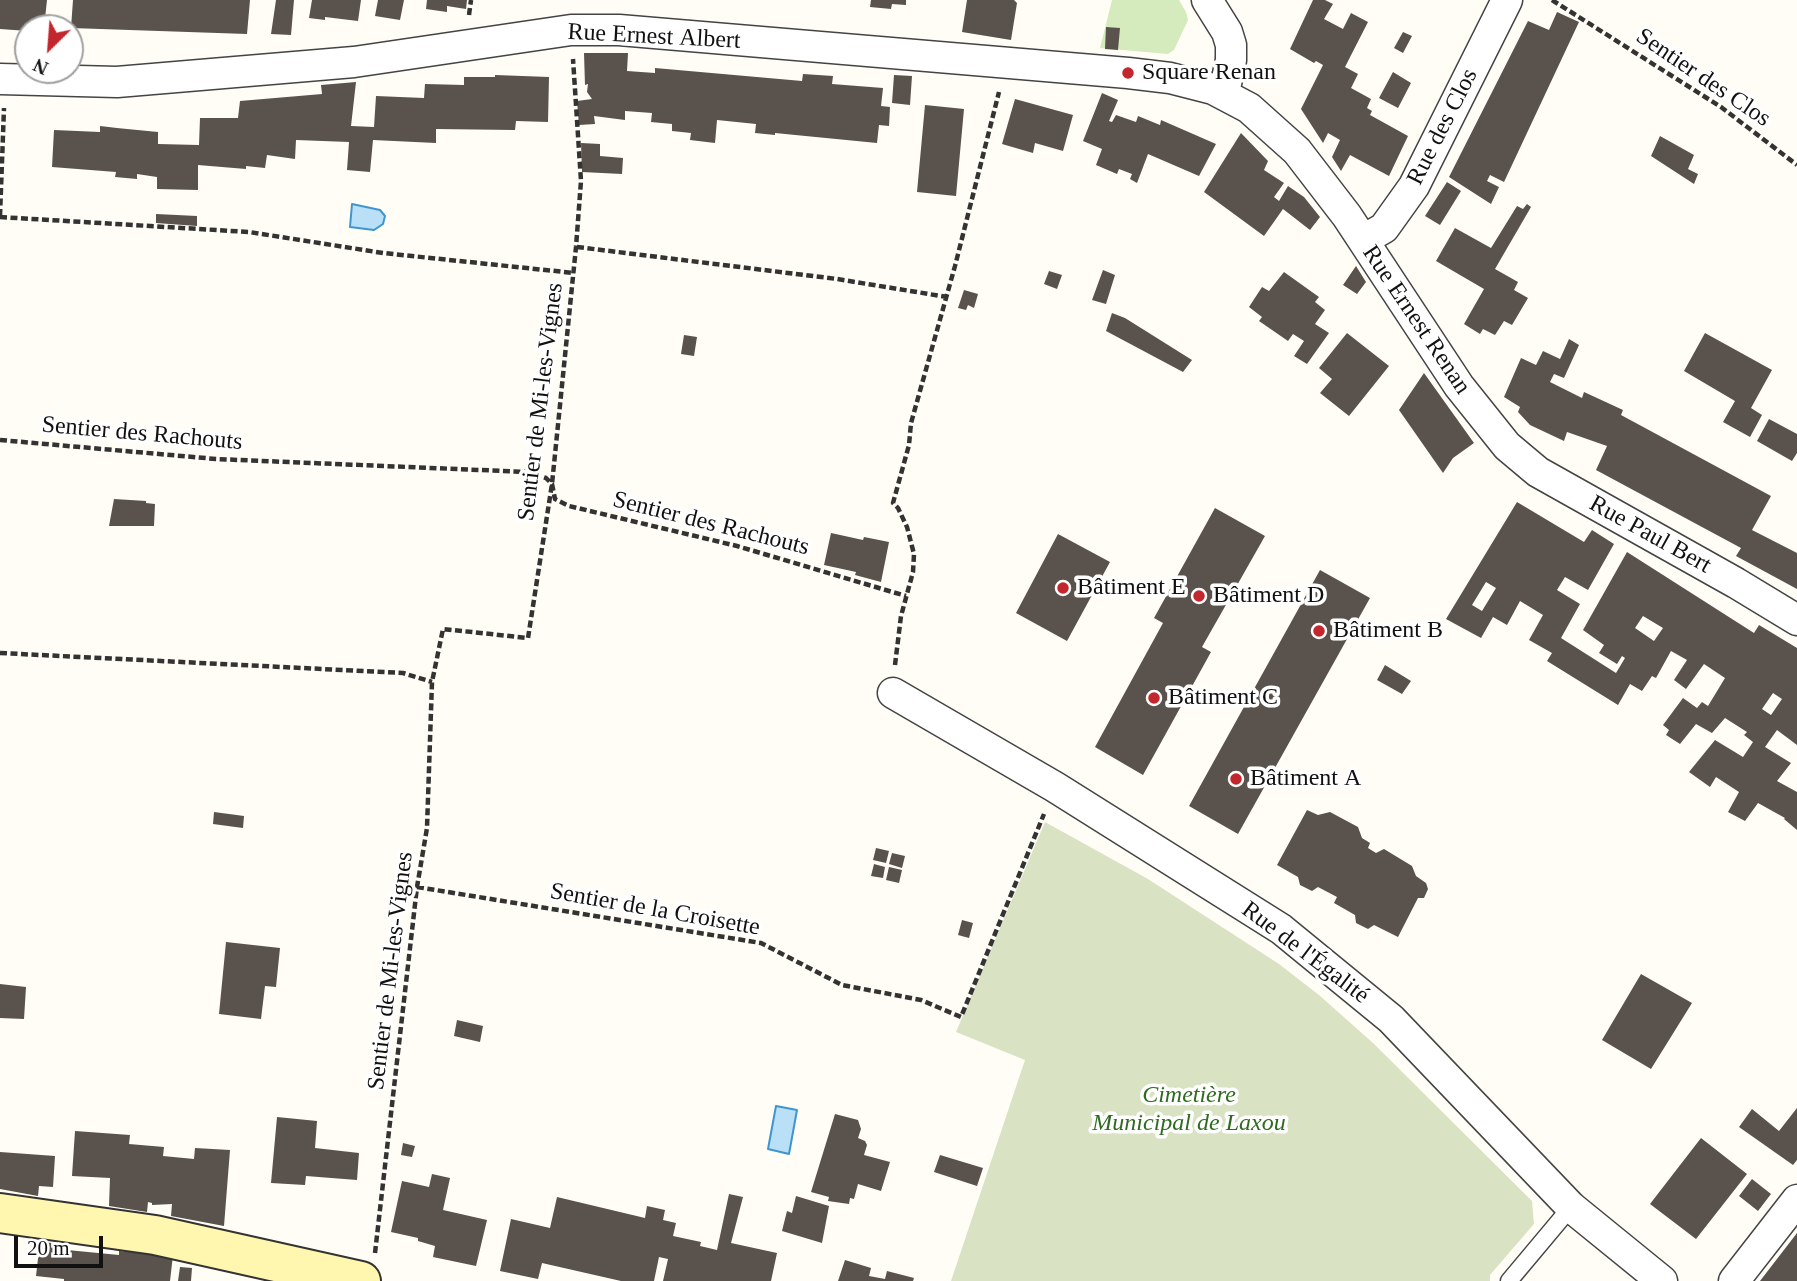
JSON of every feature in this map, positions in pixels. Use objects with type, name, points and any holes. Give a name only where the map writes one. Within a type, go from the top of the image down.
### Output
[{"type":"street","points":[[1207,0],[1227,32],[1231,44],[1231,60],[1224,93]]},
{"type":"street","name":"Rue des Clos","points":[[1363,240],[1384,228],[1414,186],[1507,0]]},
{"type":"street","name":"Rue Ernest Albert","points":[[0,79],[117,82],[354,62],[571,30],[620,30],[1170,78],[1224,93],[1249,108],[1297,151],[1329,191]]},
{"type":"street","name":"Rue Ernest Renan","points":[[1329,191],[1459,386],[1507,446]]},
{"type":"street","name":"Rue Paul Bert","points":[[1507,446],[1538,472],[1797,620]]},
{"type":"street","name":"Rue de l'Égalité","points":[[894,694],[1055,787],[1281,929],[1400,1028],[1572,1208],[1662,1281]]},
{"type":"street","points":[[1734,1281],[1797,1200]]},
{"type":"street","points":[[0,1213],[155,1235],[368,1272]]},
{"type":"lane","points":[[1509,1281],[1572,1208]]},
{"type":"path","name":"Sentier des Clos","points":[[1552,0],[1720,107],[1797,165]]},
{"type":"path","name":"Sentier de Mi-les-Vignes","points":[[368,1272],[417,887],[427,828],[432,682],[443,629],[528,638],[552,484],[581,181],[571,30]]},
{"type":"path","points":[[894,694],[901,616],[913,572],[914,554],[907,527],[893,503],[909,446],[911,423],[947,297],[999,94]]},
{"type":"path","points":[[2,144],[0,217],[248,232],[383,253],[574,273]]},
{"type":"path","points":[[576,247],[837,278],[947,297]]},
{"type":"path","name":"Sentier des Rachouts","points":[[0,440],[216,459],[528,472],[546,478],[552,484],[555,499],[569,506],[737,545],[906,596]]},
{"type":"path","points":[[0,653],[402,673],[432,682]]},
{"type":"path","name":"Sentier de la Croisette","points":[[417,887],[761,943],[842,985],[921,1000],[961,1017],[1055,787]]},
{"type":"green space","points":[[1112,0],[1179,0],[1188,20],[1174,50],[1168,54],[1100,48]]},
{"type":"green space","name":"Cimetière Municipal de Laxou","points":[[1045,822],[1148,879],[1279,964],[1319,995],[1373,1043],[1532,1201],[1534,1224],[1490,1275],[1490,1281],[951,1281],[1025,1060],[956,1032]]},
{"type":"water","points":[[352,204],[380,210],[385,216],[383,224],[374,230],[350,227]]},
{"type":"water","points":[[776,1106],[797,1110],[789,1154],[768,1149]]},
{"type":"building","points":[[0,0],[47,0],[46,14],[14,14],[14,30],[0,29]]},
{"type":"building","points":[[73,0],[250,0],[247,34],[84,28],[84,14],[72,14]]},
{"type":"building","points":[[276,0],[294,0],[291,35],[271,34]]},
{"type":"building","points":[[312,0],[361,0],[358,21],[309,18]]},
{"type":"building","points":[[378,0],[404,0],[400,20],[375,16]]},
{"type":"building","points":[[427,0],[467,0],[466,9],[447,6],[447,12],[426,9]]},
{"type":"building","points":[[871,0],[906,0],[906,5],[892,4],[891,9],[870,7]]},
{"type":"building","points":[[967,0],[1014,0],[1017,3],[1011,40],[962,32]]},
{"type":"building","points":[[1313,0],[1325,0],[1333,4],[1324,19],[1343,29],[1351,13],[1368,22],[1345,67],[1358,74],[1351,88],[1371,99],[1367,108],[1372,111],[1370,115],[1408,136],[1389,176],[1350,155],[1341,171],[1332,157],[1340,140],[1328,133],[1323,143],[1301,109],[1323,65],[1316,61],[1314,63],[1290,49]]},
{"type":"building","points":[[1557,12],[1579,22],[1504,182],[1490,175],[1487,181],[1499,187],[1491,204],[1449,177],[1528,21],[1549,30]]},
{"type":"building","points":[[1106,27],[1120,28],[1118,50],[1105,49]]},
{"type":"building","points":[[1403,32],[1412,36],[1403,53],[1394,48]]},
{"type":"building","points":[[584,53],[628,53],[627,71],[655,73],[655,68],[802,81],[803,74],[833,76],[832,84],[883,88],[881,106],[890,107],[889,126],[879,125],[877,143],[755,133],[756,124],[717,120],[715,143],[690,140],[691,133],[672,131],[672,124],[651,122],[652,113],[625,111],[625,120],[594,116],[595,124],[579,125],[577,101],[592,99],[587,92],[588,84],[585,85]]},
{"type":"building","points":[[1393,72],[1411,83],[1398,108],[1379,98]]},
{"type":"building","points":[[894,75],[912,76],[910,105],[892,103]]},
{"type":"building","points":[[464,77],[549,77],[548,122],[516,121],[515,130],[436,129],[436,143],[373,140],[370,172],[347,170],[349,142],[296,140],[295,159],[267,155],[265,168],[198,165],[198,190],[157,189],[157,177],[137,174],[137,179],[115,177],[116,172],[52,167],[54,130],[100,132],[100,126],[158,132],[158,144],[199,145],[200,118],[238,118],[240,101],[322,94],[321,85],[356,82],[351,126],[374,127],[376,96],[424,98],[425,84],[464,85]]},
{"type":"building","points":[[1102,93],[1118,100],[1109,121],[1112,122],[1116,115],[1136,122],[1138,116],[1160,125],[1161,120],[1216,144],[1199,176],[1148,154],[1137,183],[1130,179],[1132,174],[1119,169],[1117,174],[1096,165],[1102,149],[1083,141]]},
{"type":"building","points":[[1015,99],[1073,115],[1063,151],[1035,143],[1033,153],[1002,144]]},
{"type":"building","points":[[925,105],[964,109],[956,196],[917,192]]},
{"type":"building","points":[[1241,133],[1268,161],[1264,170],[1284,183],[1274,197],[1279,201],[1288,186],[1304,197],[1320,217],[1310,230],[1283,209],[1264,236],[1204,192]]},
{"type":"building","points":[[1660,136],[1694,155],[1688,169],[1698,174],[1694,184],[1651,156]]},
{"type":"building","points":[[581,143],[600,144],[600,156],[623,158],[622,174],[582,172]]},
{"type":"building","points":[[1447,182],[1461,191],[1440,225],[1425,216]]},
{"type":"building","points":[[1527,204],[1531,207],[1495,269],[1518,282],[1514,290],[1528,298],[1512,325],[1504,321],[1495,335],[1483,329],[1480,334],[1464,324],[1484,289],[1436,261],[1455,228],[1491,248],[1517,206],[1523,209]]},
{"type":"building","points":[[156,214],[197,216],[197,226],[156,223]]},
{"type":"building","points":[[1356,266],[1366,282],[1357,294],[1343,285]]},
{"type":"building","points":[[1103,270],[1115,275],[1106,304],[1092,300]]},
{"type":"building","points":[[1049,271],[1062,275],[1057,289],[1044,284]]},
{"type":"building","points":[[1284,272],[1319,297],[1315,302],[1325,310],[1315,324],[1329,333],[1307,364],[1294,356],[1304,341],[1293,334],[1288,341],[1259,321],[1262,317],[1249,307],[1262,287],[1269,291]]},
{"type":"building","points":[[964,290],[978,294],[974,308],[968,305],[966,310],[958,308]]},
{"type":"building","points":[[1112,313],[1125,318],[1192,360],[1183,372],[1106,331]]},
{"type":"building","points":[[1347,333],[1389,366],[1349,416],[1320,393],[1332,379],[1319,368]]},
{"type":"building","points":[[1705,333],[1772,370],[1751,408],[1762,415],[1750,437],[1723,422],[1735,401],[1684,371]]},
{"type":"building","points":[[684,335],[697,337],[694,356],[681,354]]},
{"type":"building","points":[[1569,339],[1579,345],[1564,378],[1554,374],[1550,382],[1582,398],[1584,392],[1623,410],[1621,415],[1771,496],[1752,530],[1797,553],[1797,589],[1736,556],[1741,548],[1596,470],[1607,446],[1567,432],[1564,441],[1530,425],[1518,412],[1520,407],[1504,397],[1521,358],[1536,365],[1543,351],[1560,359]]},
{"type":"building","points":[[1424,373],[1474,443],[1453,458],[1443,473],[1399,410]]},
{"type":"building","points":[[1769,419],[1797,434],[1797,453],[1792,461],[1757,441]]},
{"type":"building","points":[[114,499],[155,504],[154,526],[109,526]]},
{"type":"building","points":[[1517,502],[1584,542],[1592,530],[1614,544],[1588,590],[1565,577],[1557,590],[1580,604],[1561,638],[1616,673],[1625,658],[1622,656],[1617,664],[1599,653],[1604,645],[1583,630],[1627,552],[1754,633],[1759,625],[1797,648],[1797,745],[1777,730],[1765,747],[1791,763],[1777,781],[1797,792],[1797,830],[1785,818],[1758,803],[1745,821],[1728,812],[1739,792],[1716,777],[1710,787],[1689,772],[1715,740],[1743,757],[1753,742],[1744,735],[1747,732],[1725,718],[1712,733],[1696,724],[1680,744],[1666,735],[1669,730],[1663,725],[1683,698],[1697,708],[1702,702],[1708,706],[1725,678],[1704,664],[1686,689],[1674,680],[1687,660],[1671,651],[1656,678],[1652,676],[1642,691],[1630,684],[1618,705],[1547,661],[1552,653],[1529,640],[1543,615],[1520,601],[1507,625],[1493,617],[1481,638],[1446,619]],"holes":[[[1486,582],[1496,588],[1482,611],[1472,605]],[[1643,616],[1663,628],[1654,641],[1635,628]],[[1773,693],[1782,699],[1771,715],[1762,709]]]},
{"type":"building","points":[[1215,508],[1265,536],[1202,647],[1211,652],[1143,775],[1095,747],[1163,623],[1154,618]]},
{"type":"building","points":[[831,533],[889,542],[881,582],[855,575],[856,572],[824,565]]},
{"type":"building","name":"Bâtiment E","points":[[1058,534],[1110,562],[1067,641],[1016,613]]},
{"type":"building","points":[[1320,570],[1370,598],[1238,834],[1189,806]]},
{"type":"building","points":[[1385,665],[1411,681],[1402,694],[1377,680]]},
{"type":"building","points":[[1307,810],[1318,815],[1330,812],[1358,827],[1362,838],[1370,843],[1368,848],[1376,853],[1384,849],[1412,866],[1416,876],[1426,883],[1428,889],[1424,898],[1418,898],[1398,937],[1374,925],[1368,929],[1356,923],[1355,915],[1334,903],[1337,897],[1318,887],[1312,891],[1300,885],[1298,877],[1277,865]]},
{"type":"building","points":[[214,812],[244,816],[243,828],[213,824]]},
{"type":"building","points":[[876,848],[889,851],[886,863],[873,860]]},
{"type":"building","points":[[892,853],[905,856],[902,868],[889,864]]},
{"type":"building","points":[[874,864],[885,867],[883,878],[871,876]]},
{"type":"building","points":[[889,867],[902,870],[899,883],[886,880]]},
{"type":"building","points":[[962,920],[973,923],[969,938],[958,935]]},
{"type":"building","points":[[226,942],[280,948],[276,987],[265,986],[261,1019],[219,1014]]},
{"type":"building","points":[[1641,974],[1692,1003],[1651,1069],[1602,1040]]},
{"type":"building","points":[[0,984],[26,987],[24,1019],[0,1018]]},
{"type":"building","points":[[457,1020],[483,1026],[480,1042],[454,1036]]},
{"type":"building","points":[[1797,1108],[1797,1160],[1793,1165],[1739,1127],[1752,1109],[1779,1131]]},
{"type":"building","points":[[835,1114],[858,1120],[861,1129],[858,1138],[867,1145],[864,1155],[890,1162],[881,1191],[858,1184],[854,1199],[850,1198],[849,1204],[828,1201],[829,1197],[811,1192]]},
{"type":"building","points":[[277,1117],[317,1121],[315,1148],[359,1153],[357,1180],[306,1176],[305,1185],[271,1183]]},
{"type":"building","points":[[75,1131],[130,1135],[129,1144],[164,1147],[163,1156],[194,1159],[195,1148],[230,1150],[224,1226],[171,1216],[172,1204],[152,1205],[148,1202],[147,1212],[109,1206],[110,1178],[72,1176]]},
{"type":"building","points":[[1701,1138],[1747,1174],[1696,1239],[1650,1204]]},
{"type":"building","points":[[403,1143],[415,1146],[412,1157],[401,1155]]},
{"type":"building","points":[[0,1152],[55,1156],[53,1187],[39,1186],[38,1196],[0,1189]]},
{"type":"building","points":[[940,1155],[983,1168],[977,1186],[934,1172]]},
{"type":"building","points":[[432,1174],[450,1178],[443,1210],[487,1220],[476,1266],[433,1257],[435,1246],[418,1241],[418,1238],[391,1232],[402,1181],[429,1187]]},
{"type":"building","points":[[1752,1179],[1771,1194],[1758,1211],[1739,1196]]},
{"type":"building","points":[[729,1194],[743,1197],[731,1243],[777,1253],[771,1281],[663,1281],[668,1259],[659,1257],[654,1281],[621,1281],[542,1263],[538,1279],[500,1271],[511,1219],[550,1228],[557,1197],[645,1218],[647,1206],[665,1210],[663,1220],[676,1223],[673,1236],[701,1242],[700,1246],[717,1250]]},
{"type":"building","points":[[796,1196],[829,1206],[822,1243],[782,1231],[787,1211],[792,1213]]},
{"type":"building","points":[[1797,1233],[1797,1281],[1760,1281]]},
{"type":"building","points":[[40,1241],[68,1246],[67,1250],[119,1255],[119,1251],[173,1255],[170,1281],[64,1281],[36,1276]]},
{"type":"building","points":[[845,1260],[871,1268],[869,1276],[885,1279],[887,1271],[914,1278],[913,1281],[838,1281]]},
{"type":"building","points":[[180,1267],[192,1268],[191,1281],[178,1281]]},
{"type":"place","name":"Square Renan","points":[[1128,73]]},
{"type":"place","name":"Bâtiment E","points":[[1063,588]]},
{"type":"place","name":"Bâtiment D","points":[[1199,596]]},
{"type":"place","name":"Bâtiment B","points":[[1319,631]]},
{"type":"place","name":"Bâtiment C","points":[[1154,698]]},
{"type":"place","name":"Bâtiment A","points":[[1236,779]]}]
